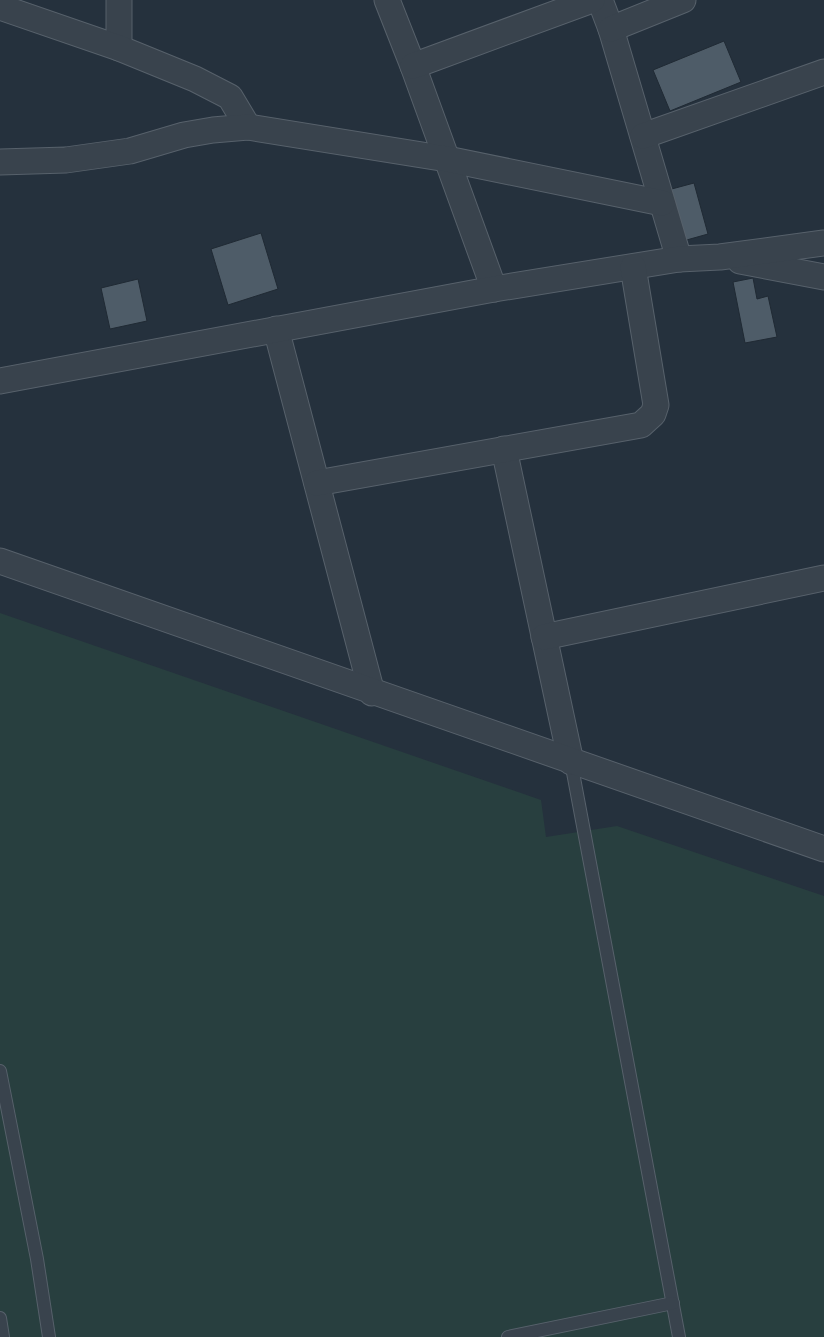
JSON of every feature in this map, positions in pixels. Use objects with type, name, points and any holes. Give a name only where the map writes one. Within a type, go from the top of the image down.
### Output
[{"type":"street","points":[[119,0],[119,48]]},
{"type":"street","points":[[387,0],[494,289]]},
{"type":"street","points":[[413,66],[592,0]]},
{"type":"street","points":[[600,0],[611,29],[679,259]]},
{"type":"street","points":[[611,29],[683,0]]},
{"type":"street","points":[[0,7],[119,48],[195,79],[230,97],[248,127]]},
{"type":"street","points":[[643,136],[824,72]]},
{"type":"street","points":[[0,162],[66,160],[130,151],[191,134],[248,127],[447,159],[662,203]]},
{"type":"street","points":[[0,380],[494,289],[679,259],[720,257],[824,243]]},
{"type":"street","points":[[720,257],[824,277]]},
{"type":"street","points":[[317,482],[641,425],[654,414],[656,405],[633,267]]},
{"type":"street","points":[[276,329],[372,693]]},
{"type":"street","points":[[504,450],[571,762]]},
{"type":"street","points":[[0,561],[372,693],[824,849]]},
{"type":"street","points":[[544,637],[824,578]]},
{"type":"lane","points":[[571,762],[679,1337]]},
{"type":"lane","points":[[0,1071],[37,1259],[49,1337]]},
{"type":"lane","points":[[508,1337],[672,1303]]},
{"type":"lane","points":[[0,1318],[3,1337]]},
{"type":"green space","points":[[0,613],[541,800],[546,837],[617,826],[824,896],[824,1337],[0,1337]]},
{"type":"building","points":[[724,41],[741,82],[670,111],[653,70]]},
{"type":"building","points":[[694,183],[708,234],[683,241],[668,190]]},
{"type":"building","points":[[261,233],[278,289],[228,305],[211,249]]},
{"type":"building","points":[[753,278],[757,299],[768,296],[777,337],[745,343],[733,282]]},
{"type":"building","points":[[138,279],[147,321],[110,329],[101,288]]}]
